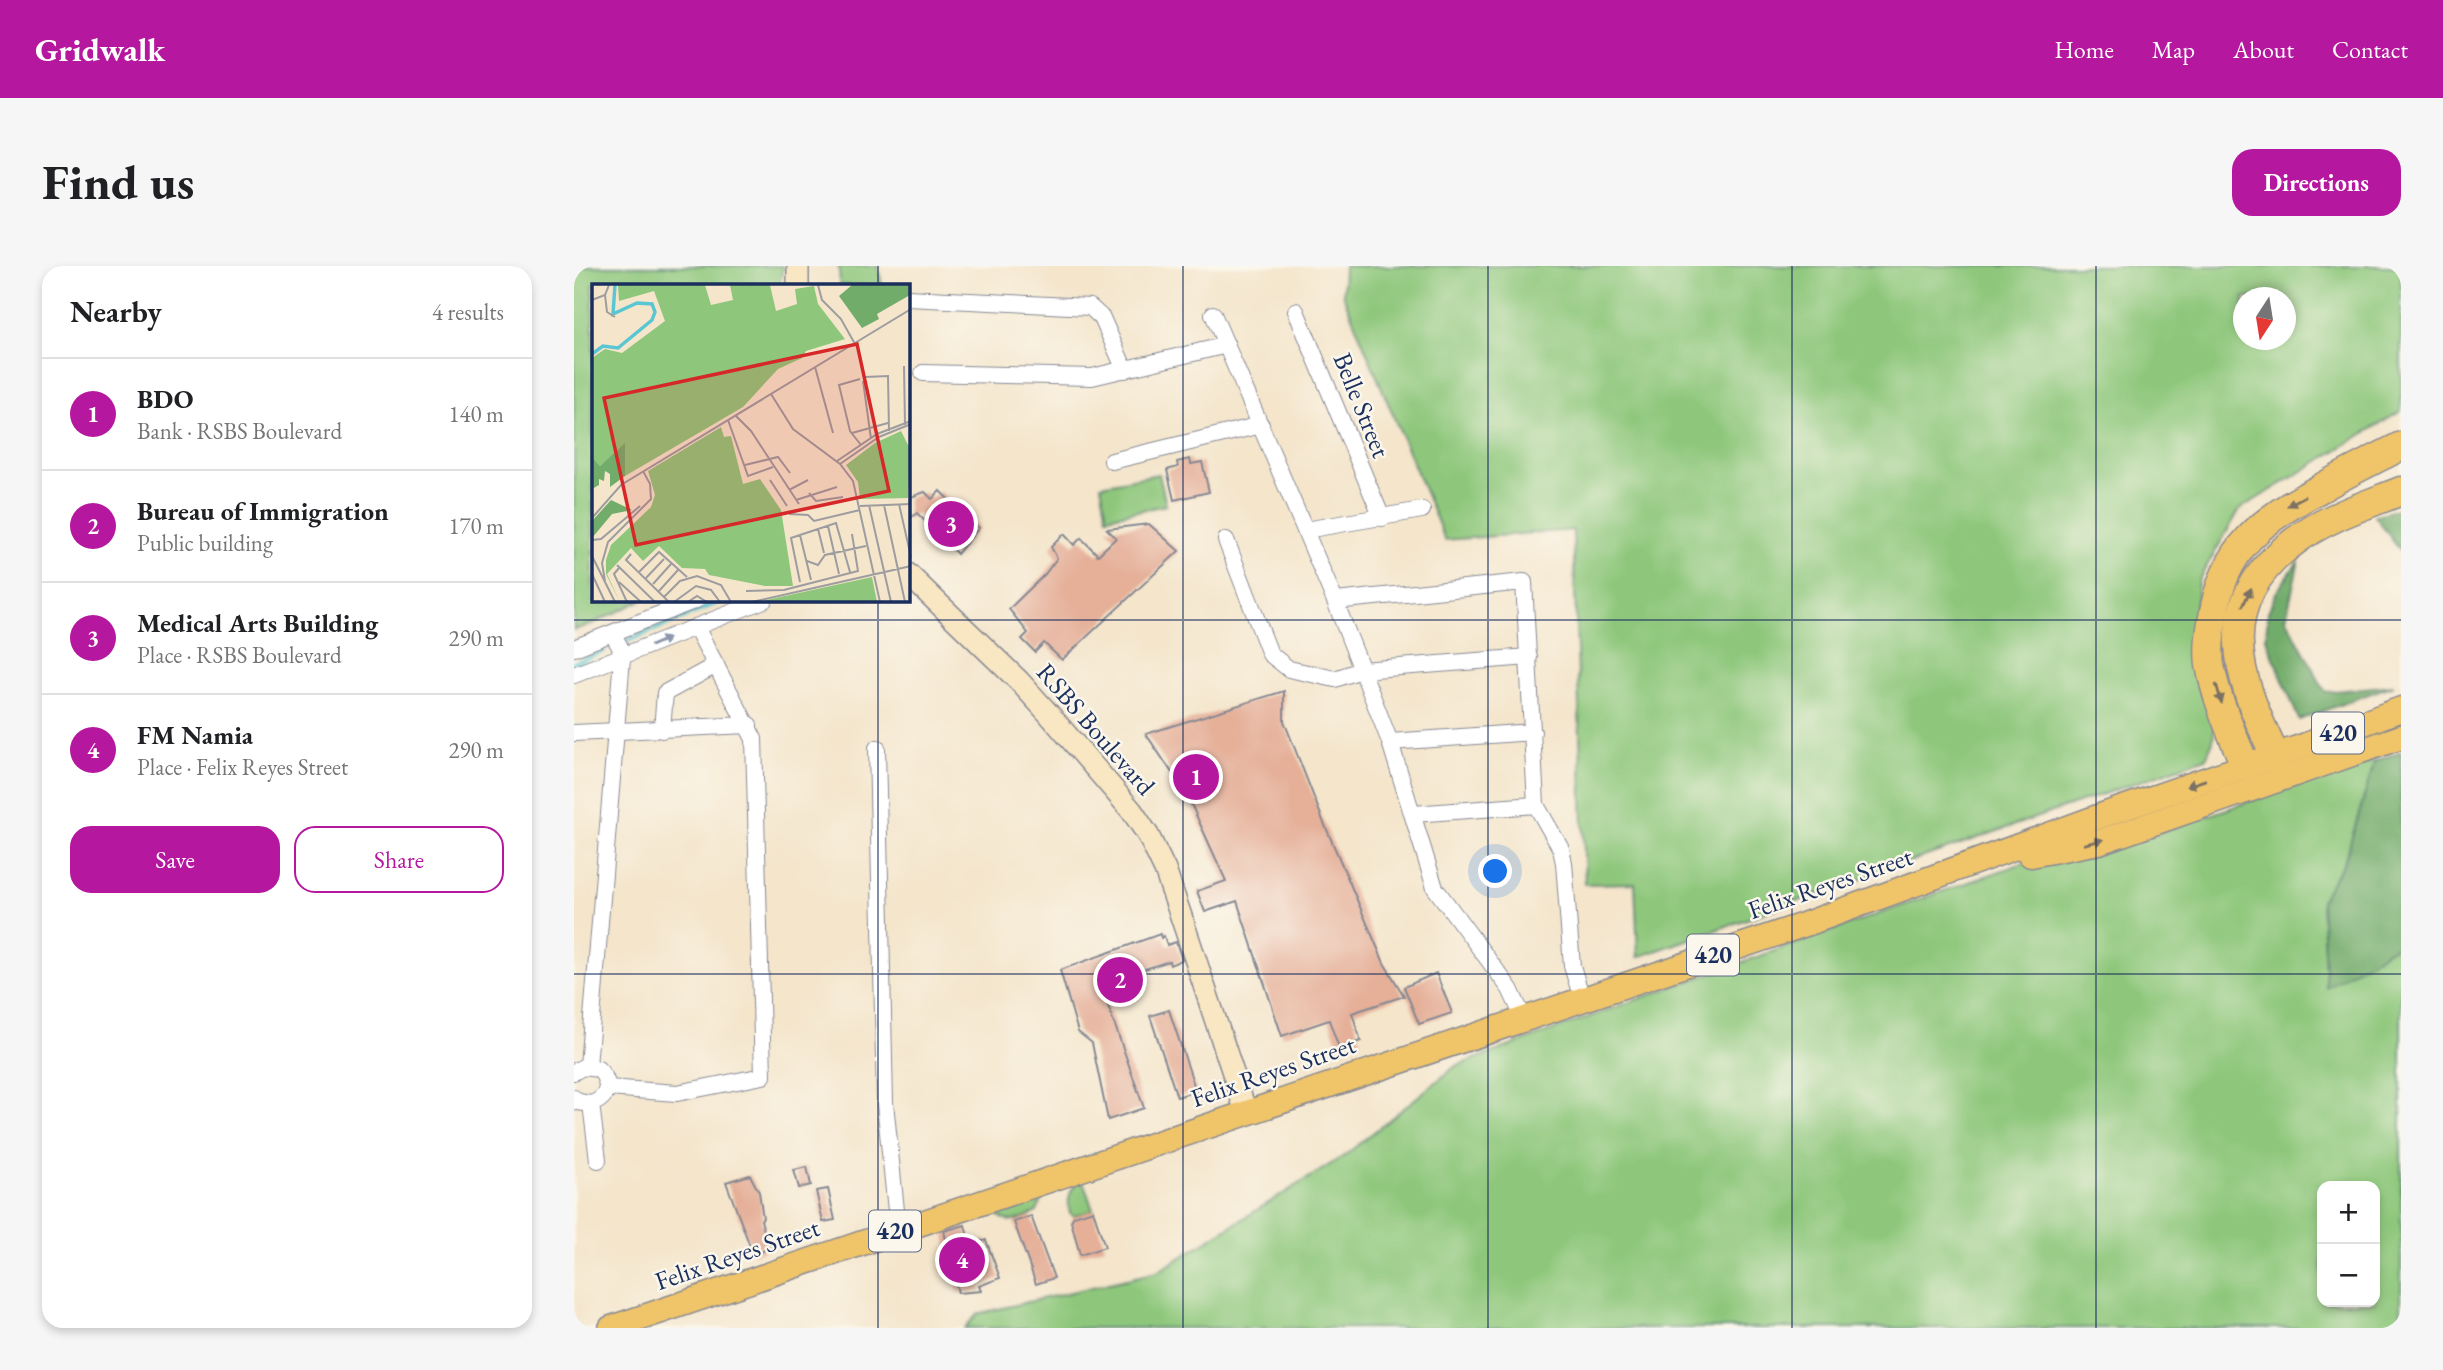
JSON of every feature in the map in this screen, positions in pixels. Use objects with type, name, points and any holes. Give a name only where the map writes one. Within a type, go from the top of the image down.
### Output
[{"type":"highway","points":[[2250,777],[2230,727],[2210,664],[2210,637],[2219,586],[2245,542],[2265,522],[2286,506],[2401,446]]},
{"type":"highway","points":[[2279,766],[2252,703],[2237,638],[2239,617],[2245,599],[2272,561],[2296,540],[2401,491]]},
{"type":"main road","name":"420","points":[[2250,777],[2401,709]]},
{"type":"main road","name":"420","points":[[2279,766],[2401,737]]},
{"type":"main road","name":"Felix Reyes Street","points":[[611,1328],[1955,870],[2250,777]]},
{"type":"street","points":[[798,266],[798,284]]},
{"type":"street","points":[[910,298],[1090,307],[1102,318],[1125,370]]},
{"type":"street","name":"Belle Street","points":[[1296,311],[1382,518]]},
{"type":"street","points":[[1213,314],[1335,601],[1390,743],[1434,888],[1510,989],[1524,1019]]},
{"type":"street","points":[[923,373],[1092,377],[1227,345]]},
{"type":"street","points":[[1112,461],[1261,425]]},
{"type":"street","points":[[1305,530],[1422,510]]},
{"type":"street","points":[[1226,540],[1270,654],[1289,669],[1335,679],[1361,670],[1529,657]]},
{"type":"street","name":"RSBS Boulevard","points":[[910,576],[1033,697],[1132,811],[1148,835],[1165,870],[1246,1112]]},
{"type":"street","points":[[1335,601],[1524,582],[1536,805],[1560,849],[1564,863],[1572,966],[1582,999]]},
{"type":"street","points":[[574,648],[691,602]]},
{"type":"street","points":[[574,675],[759,602]]},
{"type":"street","points":[[607,1088],[677,1093],[763,1076],[754,739],[696,627]]},
{"type":"street","points":[[574,1098],[584,1104],[591,1104],[604,1097],[607,1088],[603,1073],[581,1069],[617,732],[622,651],[614,634]]},
{"type":"street","points":[[662,730],[665,693],[716,665]]},
{"type":"street","points":[[574,733],[749,725]]},
{"type":"street","points":[[1390,743],[1533,732]]},
{"type":"street","points":[[877,748],[885,1103],[898,1230]]},
{"type":"street","points":[[1413,814],[1536,805]]},
{"type":"street","points":[[591,1104],[598,1160]]},
{"type":"green space","points":[[574,266],[783,266],[780,284],[592,284],[592,602],[638,602],[574,630]]},
{"type":"green space","points":[[839,266],[878,266],[882,284],[840,284]]},
{"type":"green space","points":[[1344,266],[2401,266],[2401,411],[2240,509],[2198,581],[2195,616],[2215,719],[2213,741],[2206,758],[1638,957],[1635,883],[1585,884],[1573,530],[1445,540],[1343,295]]},
{"type":"green space","points":[[1159,474],[1166,505],[1107,517],[1101,485]]},
{"type":"green space","points":[[2401,508],[2401,552],[2375,516]]},
{"type":"green space","points":[[2299,560],[2286,618],[2325,692],[2393,685],[2299,720],[2266,638],[2268,612],[2276,593]]},
{"type":"green space","points":[[2401,751],[2401,943],[2326,987],[2321,900],[2345,860],[2375,761]]},
{"type":"green space","points":[[2375,761],[2345,860],[2321,900],[2326,986],[2401,943],[2401,1328],[965,1328],[977,1314],[1157,1272],[1344,1156],[1456,1066],[2037,858],[2084,859]]},
{"type":"green space","points":[[1082,1178],[1093,1210],[1074,1216],[1070,1213],[1069,1198],[1072,1189]]},
{"type":"green space","points":[[1044,1192],[1037,1212],[1017,1220],[1008,1220],[989,1209]]},
{"type":"building","points":[[1190,459],[1191,464],[1202,462],[1209,492],[1174,500],[1167,470],[1178,467],[1177,462]]},
{"type":"building","points":[[940,491],[971,516],[968,519],[979,528],[957,554],[917,513],[910,518],[910,497],[925,492],[932,499]]},
{"type":"building","points":[[1149,524],[1179,551],[1062,660],[1044,643],[1035,652],[1022,639],[1028,633],[1009,609],[1045,574],[1057,558],[1051,547],[1064,534],[1074,545],[1081,538],[1098,555],[1116,538],[1107,529]]},
{"type":"building","points":[[1284,691],[1284,721],[1324,823],[1384,963],[1404,996],[1352,1013],[1361,1041],[1339,1048],[1329,1020],[1282,1036],[1237,901],[1205,912],[1197,891],[1226,881],[1187,795],[1146,734]]},
{"type":"building","points":[[1160,934],[1161,938],[1164,936],[1167,945],[1176,942],[1182,960],[1170,965],[1169,961],[1118,978],[1123,992],[1106,1000],[1144,1108],[1108,1120],[1092,1043],[1078,1032],[1060,970]]},
{"type":"building","points":[[1436,973],[1452,1013],[1419,1024],[1404,987]]},
{"type":"building","points":[[1169,1010],[1196,1091],[1177,1097],[1150,1016]]},
{"type":"building","points":[[807,1167],[811,1185],[799,1188],[794,1170]]},
{"type":"building","points":[[750,1175],[759,1192],[763,1218],[761,1220],[769,1249],[753,1254],[726,1182]]},
{"type":"building","points":[[828,1189],[835,1220],[823,1222],[816,1191]]},
{"type":"building","points":[[1093,1210],[1105,1247],[1080,1255],[1071,1221],[1074,1216]]},
{"type":"building","points":[[1031,1216],[1054,1278],[1036,1284],[1014,1222]]},
{"type":"building","points":[[965,1225],[970,1245],[986,1240],[1000,1278],[979,1286],[981,1291],[958,1293],[944,1231]]},
{"type":"waterway","points":[[627,641],[719,602]]},
{"type":"waterway","points":[[574,663],[604,651]]},
{"type":"place","name":"Medical Arts Building","points":[[951,524]]},
{"type":"place","name":"BDO","points":[[1196,777]]},
{"type":"place","name":"Bureau of Immigration","points":[[1120,980]]},
{"type":"place","name":"FM Namia","points":[[962,1260]]}]
